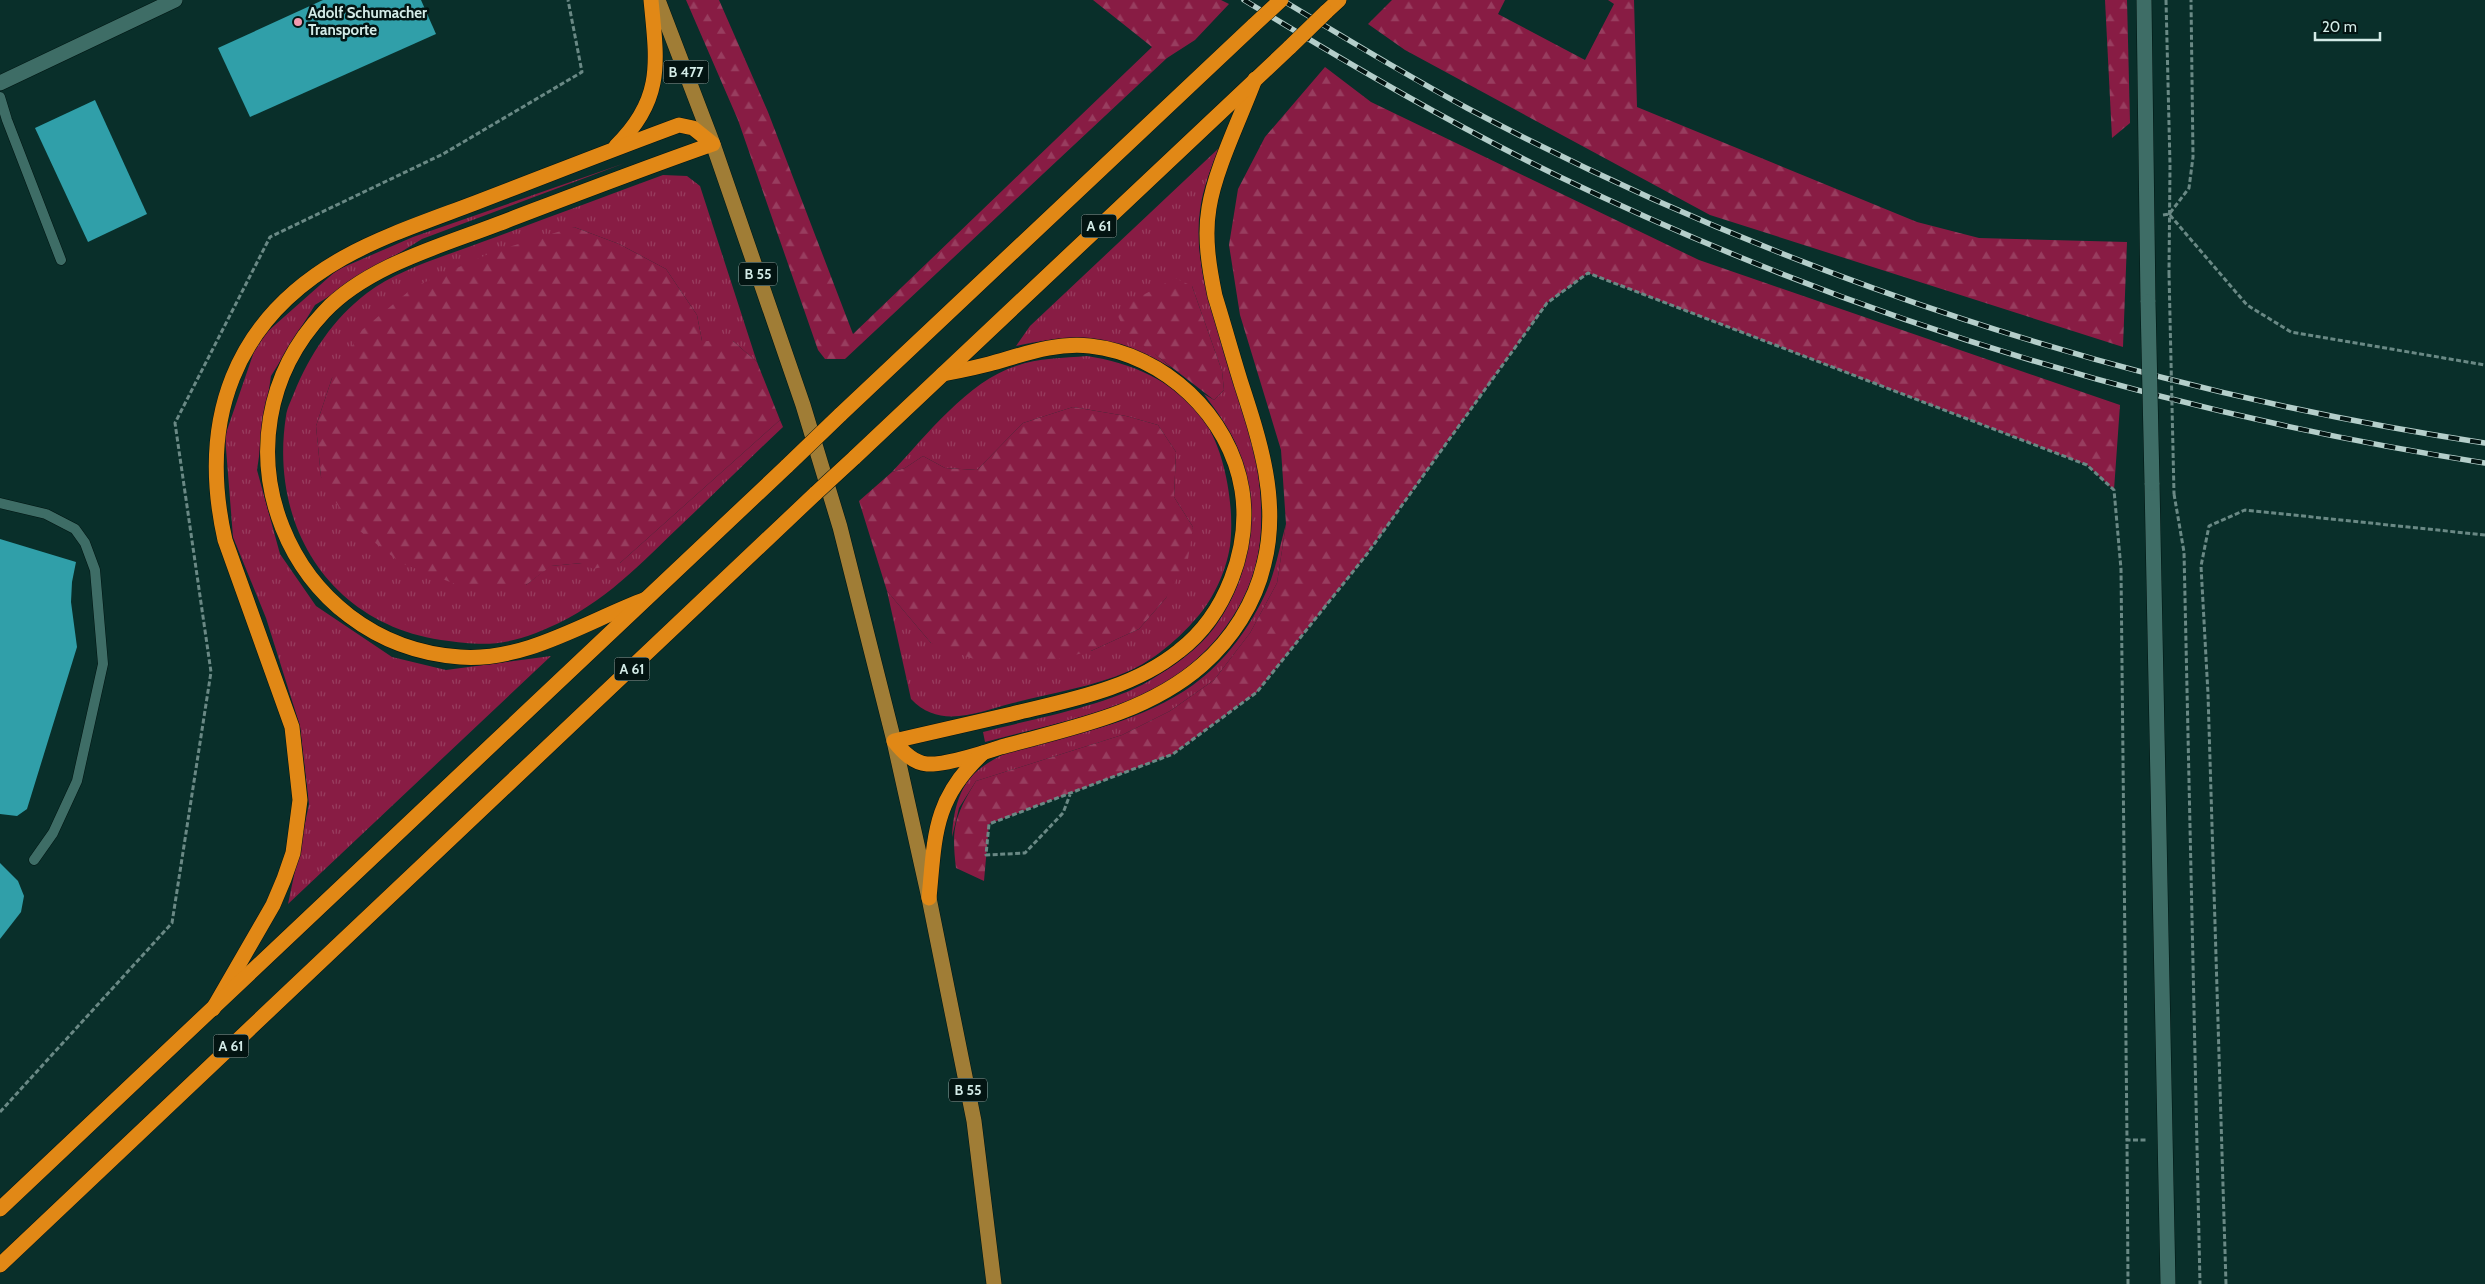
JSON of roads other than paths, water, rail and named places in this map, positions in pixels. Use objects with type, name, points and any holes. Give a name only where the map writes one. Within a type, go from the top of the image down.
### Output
[{"type":"highway","points":[[613,150],[642,117],[656,77],[651,0]]},
{"type":"highway","name":"A 61","points":[[0,1209],[1281,0]]},
{"type":"highway","name":"A 61","points":[[0,1265],[1339,0]]},
{"type":"highway","points":[[894,741],[910,757],[926,764],[984,752],[1105,718],[1135,707],[1184,680],[1218,650],[1236,628],[1258,586],[1265,563],[1268,539],[1269,492],[1260,442],[1215,296],[1211,276],[1207,230],[1214,186],[1255,79]]},
{"type":"highway","points":[[213,1008],[273,905],[284,879],[292,853],[300,800],[292,727],[225,540],[218,510],[215,458],[218,432],[224,401],[243,356],[260,328],[278,307],[298,288],[344,257],[415,226],[679,125],[694,128],[713,144],[422,254],[361,282],[324,312],[290,358],[272,406],[268,433],[267,461],[275,507],[282,529],[302,567],[315,585],[343,613],[362,626],[399,645],[422,652],[464,658],[510,653],[548,642],[605,614],[646,599]]},
{"type":"highway","points":[[894,741],[1099,692],[1146,673],[1180,651],[1213,616],[1226,592],[1240,547],[1242,490],[1228,445],[1218,426],[1192,396],[1157,369],[1137,358],[1112,350],[1090,346],[1068,346],[1045,348],[943,374]]},
{"type":"highway","points":[[929,898],[936,833],[942,808],[953,786],[966,769],[984,752]]},
{"type":"main road","name":"B 477","points":[[658,0],[713,144]]},
{"type":"main road","name":"B 55","points":[[713,144],[822,467],[840,527],[894,741],[929,898],[974,1121],[994,1284]]},
{"type":"street","points":[[0,83],[175,0]]},
{"type":"street","points":[[2144,0],[2148,302],[2168,1284]]},
{"type":"lane","points":[[0,98],[6,120],[62,260]]},
{"type":"lane","points":[[0,503],[46,514],[75,529],[85,542],[94,570],[103,664],[77,782],[53,832],[34,860]]},
{"type":"railway","points":[[1244,0],[1400,92],[1519,157],[1670,228],[1783,274],[1897,316],[2012,354],[2129,388],[2247,417],[2365,442],[2485,463]]},
{"type":"railway","points":[[1282,0],[1443,95],[1587,168],[1710,224],[1835,274],[1962,319],[2091,358],[2221,392],[2353,420],[2485,443]]},
{"type":"place","name":"Adolf Schumacher Transporte","points":[[298,22]]}]
